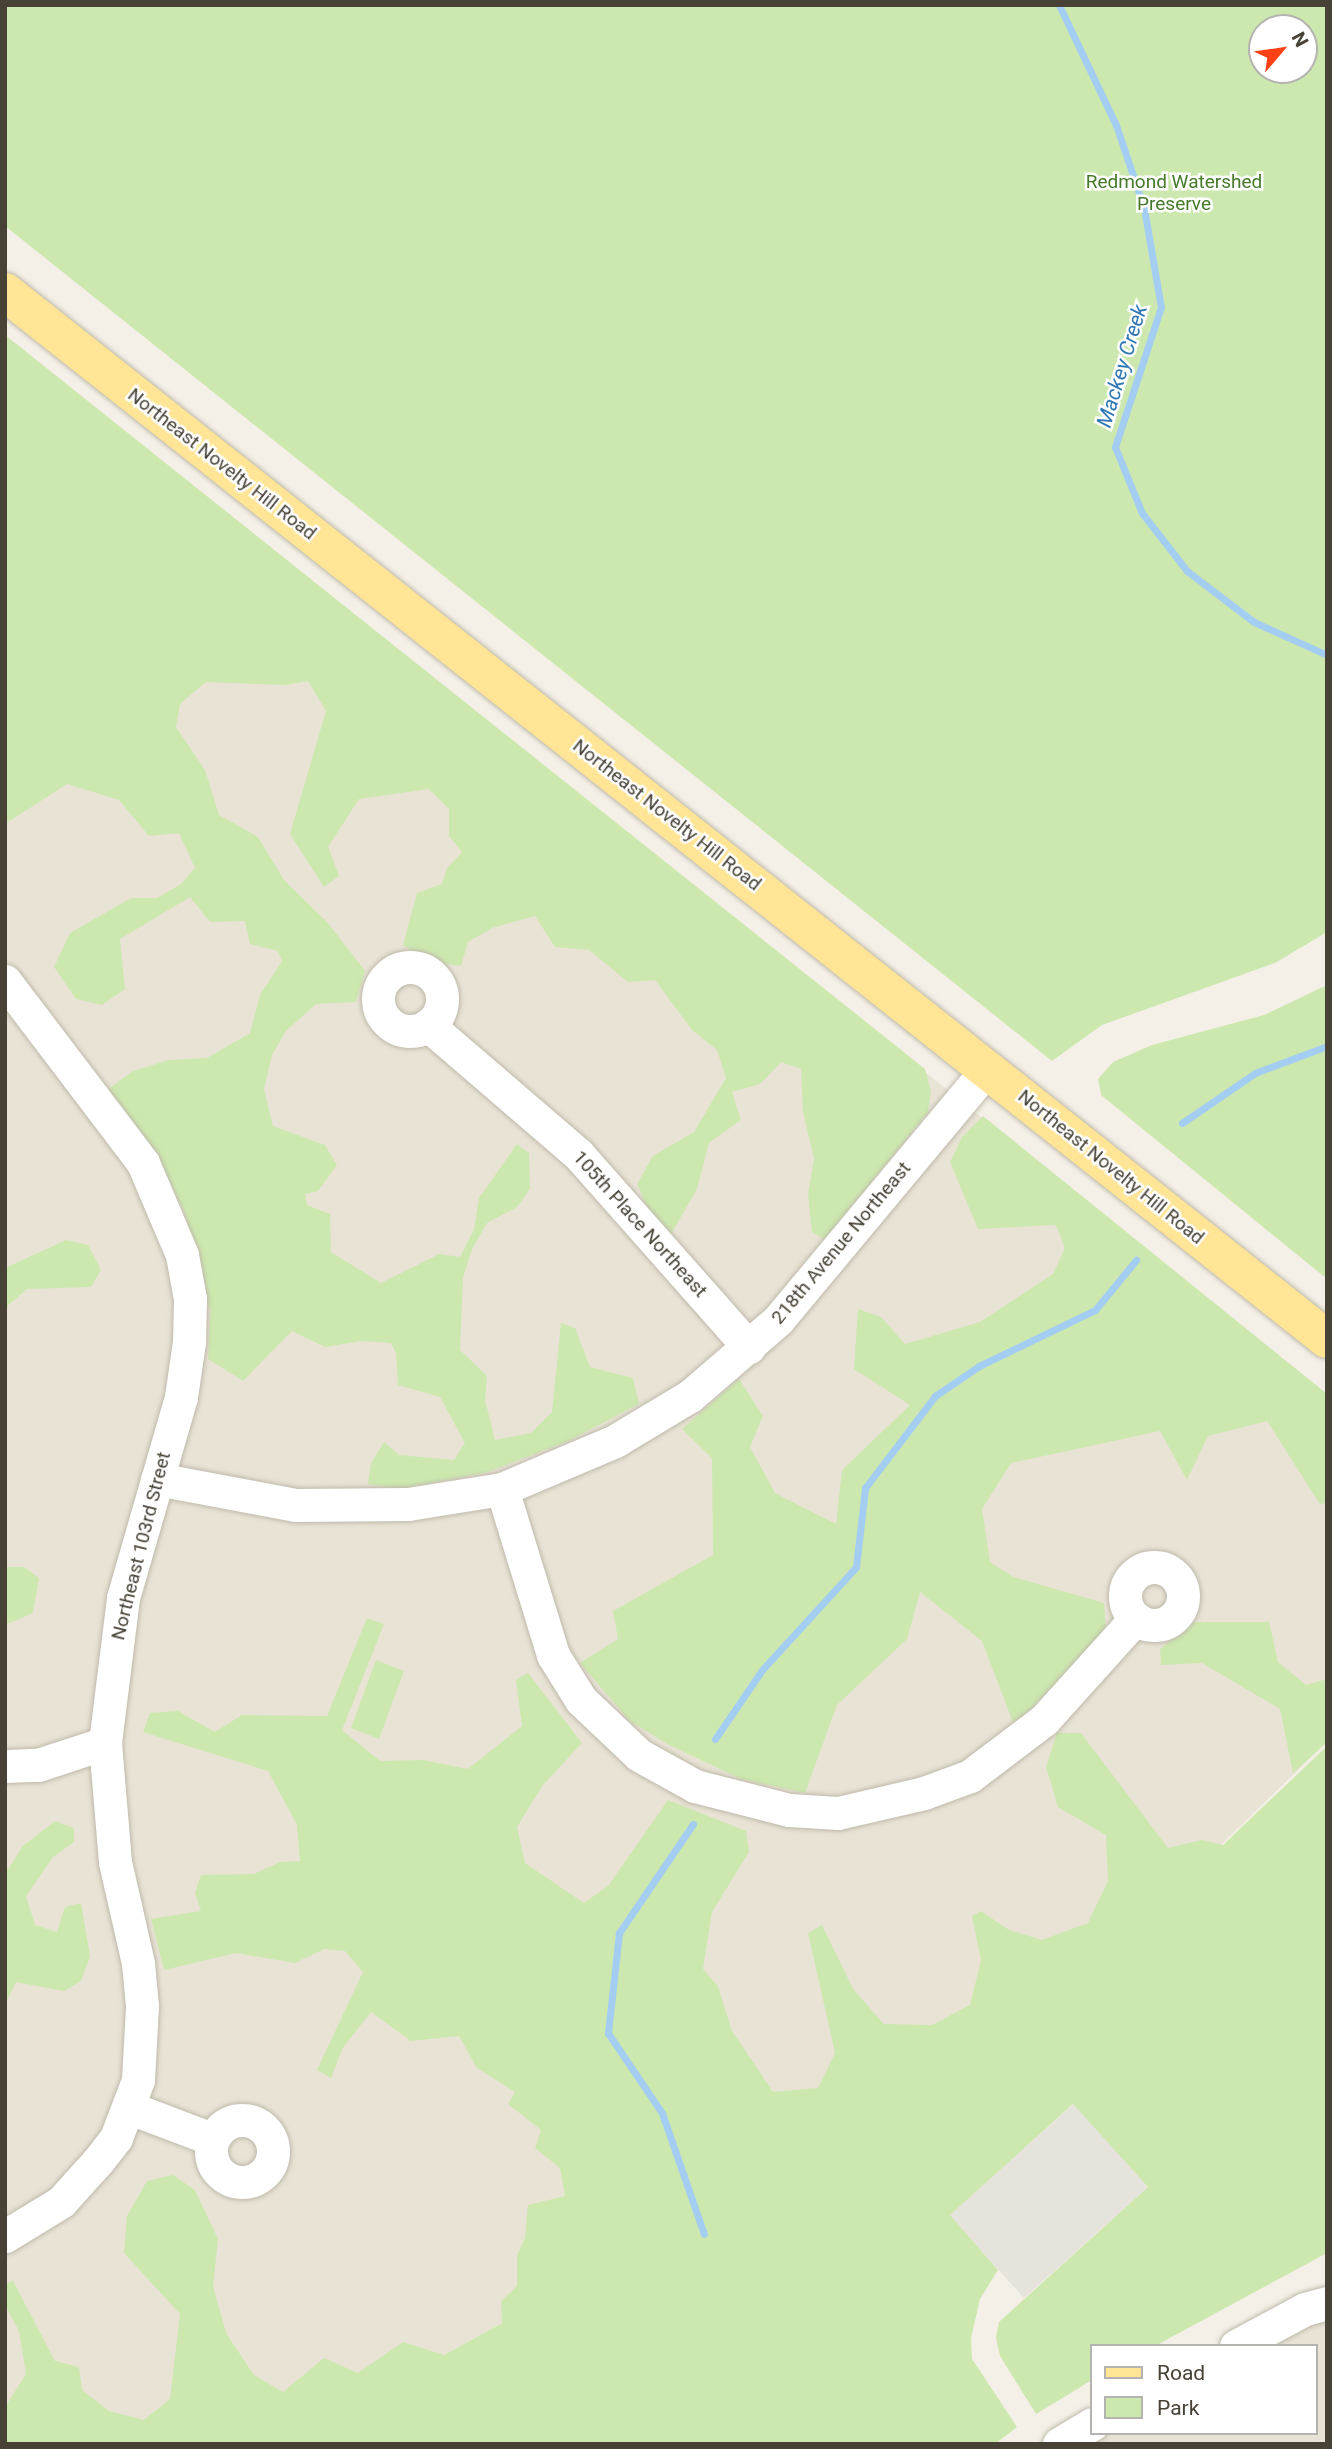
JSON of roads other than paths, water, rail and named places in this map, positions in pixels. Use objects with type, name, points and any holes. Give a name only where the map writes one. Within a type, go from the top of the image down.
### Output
[{"type":"main road","name":"Northeast Novelty Hill Road","points":[[5,292],[1327,1339]]},
{"type":"street","name":"Northeast 103rd Street","points":[[5,2235],[61,2202],[116,2138],[130,2108],[141,2053],[142,2006],[138,1963],[115,1862],[105,1743],[123,1598],[181,1397],[189,1342],[190,1298],[182,1255],[144,1163],[7,988]]},
{"type":"street","name":"105th Place Northeast","points":[[428,1025],[578,1154],[750,1347]]},
{"type":"street","name":"218th Avenue Northeast","points":[[157,1479],[296,1505],[408,1504],[502,1489],[615,1441],[690,1396],[750,1347],[803,1293],[988,1068]]},
{"type":"street","points":[[502,1489],[553,1655],[581,1700],[639,1755],[695,1786],[764,1805],[838,1813],[924,1793],[970,1776],[1044,1720],[1136,1618]]},
{"type":"street","points":[[5,1766],[38,1765],[105,1743]]},
{"type":"street","points":[[130,2108],[212,2139]]},
{"type":"street","points":[[1240,2344],[1320,2300]]},
{"type":"street","points":[[1059,2444],[1090,2425]]},
{"type":"waterway","name":"Mackey Creek","points":[[1059,5],[1116,125],[1144,208],[1161,307],[1115,447],[1142,513],[1187,571],[1254,622],[1327,655]]},
{"type":"waterway","points":[[1182,1123],[1255,1073],[1327,1046]]},
{"type":"waterway","points":[[715,1739],[762,1670],[856,1567],[865,1488],[935,1396],[979,1366],[1095,1310],[1136,1260]]},
{"type":"waterway","points":[[693,1824],[619,1933],[608,2033],[662,2113],[704,2234]]},
{"type":"park label","name":"Redmond Watershed Preserve","points":[[1174,193]]}]
